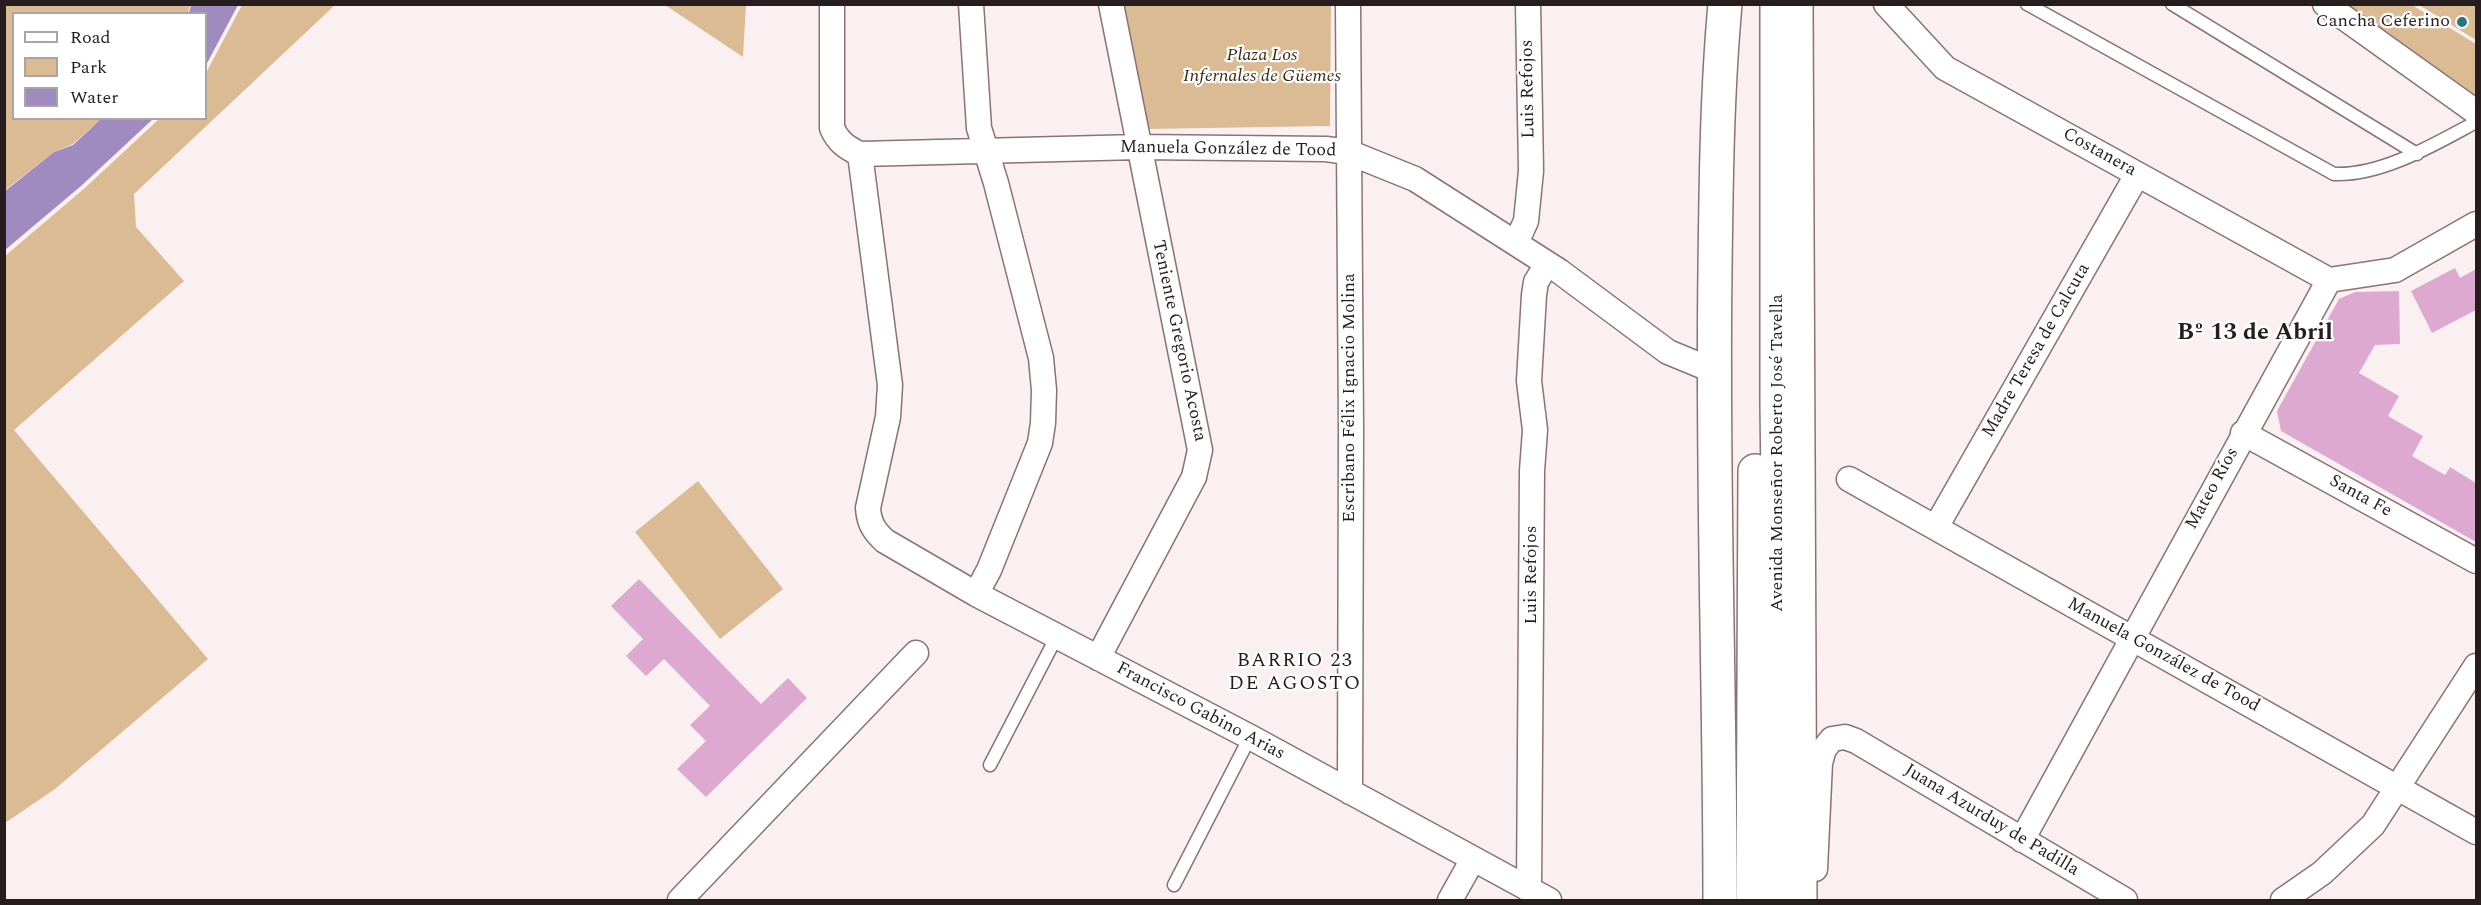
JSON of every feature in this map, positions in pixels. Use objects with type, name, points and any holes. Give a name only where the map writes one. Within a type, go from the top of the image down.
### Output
[{"type":"main road","points":[[1720,900],[1714,371],[1718,101],[1725,4]]},
{"type":"main road","name":"Avenida Monseñor Roberto José Tavella","points":[[1753,900],[1756,4]]},
{"type":"main road","name":"Avenida Monseñor Roberto José Tavella","points":[[1778,4],[1777,403],[1784,900]]},
{"type":"main road","points":[[1796,4],[1800,900]]},
{"type":"street","points":[[832,4],[832,128],[837,139],[848,149],[861,154]]},
{"type":"street","points":[[971,4],[979,128],[996,183],[1041,358],[1044,390],[1040,443],[989,570],[976,594]]},
{"type":"street","name":"Teniente Gregorio Acosta","points":[[1098,658],[1194,477],[1200,450],[1111,4]]},
{"type":"street","name":"Escribano Félix Ignacio Molina","points":[[1348,4],[1351,428],[1350,792]]},
{"type":"street","name":"Luis Refojos","points":[[1516,243],[1526,221],[1531,171],[1528,4]]},
{"type":"street","points":[[2325,4],[2476,112]]},
{"type":"street","name":"Costanera","points":[[1891,6],[1945,68],[2329,280]]},
{"type":"street","name":"Manuela González de Tood","points":[[861,154],[1139,147],[1326,149],[1348,152],[1415,179],[1547,264],[1668,352],[1714,371]]},
{"type":"street","name":"Francisco Gabino Arias","points":[[861,154],[890,400],[868,508],[872,527],[885,541],[976,594],[1250,737],[1539,895]]},
{"type":"street","name":"Madre Teresa de Calcuta","points":[[1936,527],[2137,175]]},
{"type":"street","points":[[2329,280],[2395,270],[2476,224]]},
{"type":"street","name":"Luis Refojos","points":[[1539,895],[1532,471],[1535,430],[1529,381],[1536,282],[1547,264]]},
{"type":"street","name":"Mateo Ríos","points":[[2022,840],[2243,433],[2329,280]]},
{"type":"street","name":"Santa Fe","points":[[2243,433],[2476,561]]},
{"type":"street","name":"Manuela González de Tood","points":[[1849,479],[2476,832]]},
{"type":"street","points":[[680,900],[916,653]]},
{"type":"street","points":[[2283,900],[2322,873],[2373,825],[2476,666]]},
{"type":"street","name":"Juana Azurduy de Padilla","points":[[1813,900],[1820,763],[1824,749],[1832,739],[1845,737],[1856,741],[2125,900]]},
{"type":"street","points":[[1450,900],[1473,859]]},
{"type":"lane","points":[[2027,4],[2334,174],[2351,175],[2417,153],[2476,122]]},
{"type":"lane","points":[[2172,4],[2417,153]]},
{"type":"lane","points":[[990,765],[1057,636]]},
{"type":"lane","points":[[1174,885],[1250,737]]},
{"type":"green space","points":[[5,4],[190,5],[188,12],[12,12],[12,120],[100,120],[73,144],[54,152],[5,190]]},
{"type":"green space","points":[[242,5],[335,5],[134,194],[136,227],[184,281],[14,430],[208,659],[55,789],[5,823],[5,256],[86,187],[158,120],[207,120],[207,71]]},
{"type":"green space","points":[[665,5],[746,5],[743,57]]},
{"type":"green space","name":"Plaza Los Infernales de Güemes","points":[[1122,5],[1331,5],[1330,126],[1146,129]]},
{"type":"green space","points":[[2334,5],[2412,5],[2476,44],[2476,101]]},
{"type":"green space","name":"Cancha Ceferino","points":[[2419,5],[2476,5],[2476,40]]},
{"type":"green space","points":[[698,481],[783,589],[720,639],[635,532]]},
{"type":"water","points":[[191,5],[238,5],[207,63],[207,12],[189,12]]},
{"type":"water","points":[[100,120],[152,120],[81,186],[5,250],[5,191],[54,152],[73,145]]},
{"type":"building","points":[[2455,268],[2460,278],[2476,269],[2476,310],[2432,333],[2411,291]]},
{"type":"building","points":[[2399,291],[2400,344],[2375,345],[2359,373],[2399,396],[2388,416],[2423,436],[2412,456],[2445,475],[2450,467],[2476,483],[2476,542],[2281,431],[2277,411],[2339,299],[2355,292]]},
{"type":"building","points":[[639,579],[761,704],[788,678],[807,698],[706,797],[677,769],[706,741],[690,725],[710,706],[664,659],[646,676],[626,656],[643,639],[611,606]]},
{"type":"place","name":"Cancha Ceferino","points":[[2462,22]]},
{"type":"district","name":"Bº 13 de Abril","points":[[2255,334]]},
{"type":"district","name":"BARRIO 23 DE AGOSTO","points":[[1295,674]]}]
